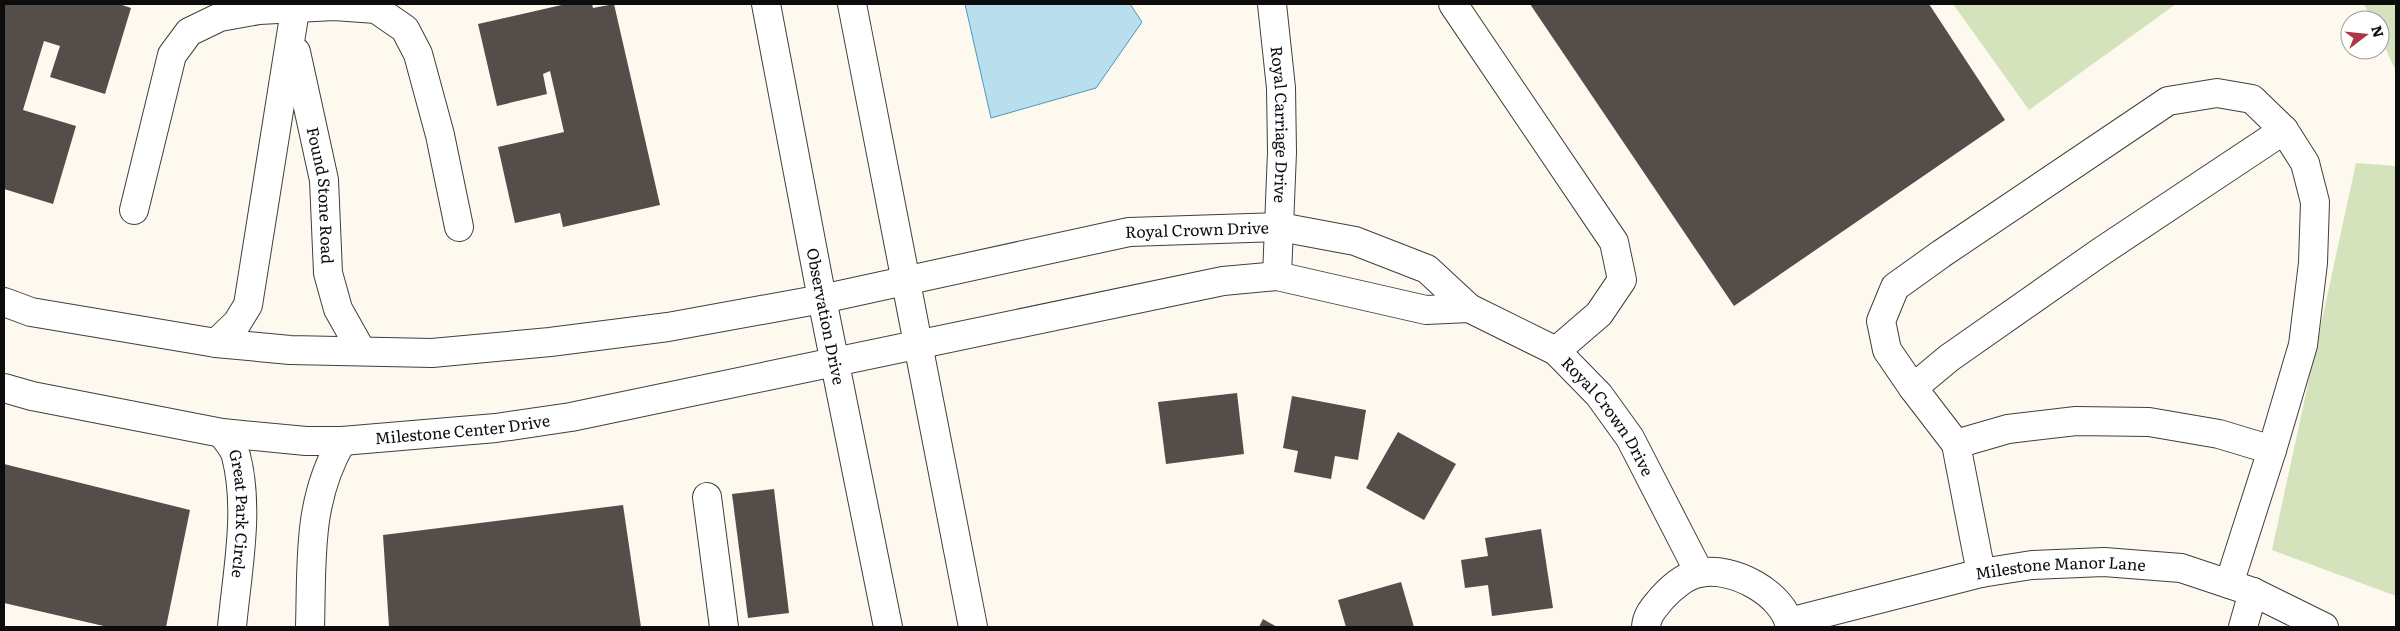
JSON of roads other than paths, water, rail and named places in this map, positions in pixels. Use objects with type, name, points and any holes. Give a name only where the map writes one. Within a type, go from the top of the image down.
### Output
[{"type":"street","name":"Observation Drive","points":[[766,4],[834,362],[888,627]]},
{"type":"street","points":[[852,4],[973,627]]},
{"type":"street","name":"Royal Carriage Drive","points":[[1272,4],[1281,88],[1280,227],[1277,276]]},
{"type":"street","points":[[1453,4],[1614,242],[1622,280],[1599,314],[1556,351]]},
{"type":"street","points":[[134,210],[172,55],[189,32],[220,16],[259,10],[334,6],[376,9],[405,28],[418,54],[433,108],[459,227]]},
{"type":"street","name":"Found Stone Road","points":[[216,343],[237,323],[248,305],[296,7]]},
{"type":"street","name":"Found Stone Road","points":[[292,36],[324,180],[328,273],[338,310],[361,350]]},
{"type":"street","points":[[1981,573],[1956,444],[1913,388],[1887,350],[1881,321],[1896,287],[1941,254],[2168,101],[2217,93],[2252,99],[2284,130],[2306,162],[2315,202],[2313,263],[2303,345],[2272,450],[2241,588],[2243,627]]},
{"type":"street","points":[[1913,388],[1949,358],[2099,253],[2284,130]]},
{"type":"street","name":"Royal Crown Drive","points":[[907,281],[1129,232],[1280,227],[1355,241],[1427,269],[1469,308],[1556,351],[1599,395],[1630,438],[1699,572]]},
{"type":"street","name":"Royal Crown Drive","points":[[918,345],[1223,281],[1277,276],[1426,310],[1469,308]]},
{"type":"street","points":[[4,302],[31,312],[216,343],[290,350],[432,353],[550,342],[668,327],[822,299],[907,281]]},
{"type":"street","name":"Milestone Center Drive","points":[[4,388],[32,396],[222,433],[306,441],[342,441],[496,428],[571,417],[918,345]]},
{"type":"street","points":[[1956,444],[2008,428],[2076,421],[2140,422],[2219,434],[2272,450]]},
{"type":"street","name":"Great Park Circle","points":[[222,433],[236,454],[242,517],[232,627]]},
{"type":"street","points":[[310,627],[314,519],[324,476],[342,441]]},
{"type":"street","points":[[707,497],[724,627]]},
{"type":"street","name":"Milestone Manor Lane","points":[[1790,625],[1981,573],[2032,565],[2104,562],[2181,568],[2241,588],[2324,627]]},
{"type":"street","points":[[1646,627],[1647,616],[1672,588],[1699,572],[1730,573],[1756,585],[1775,601],[1790,625]]},
{"type":"water","points":[[965,4],[1130,4],[1142,22],[1096,88],[991,118]]}]
